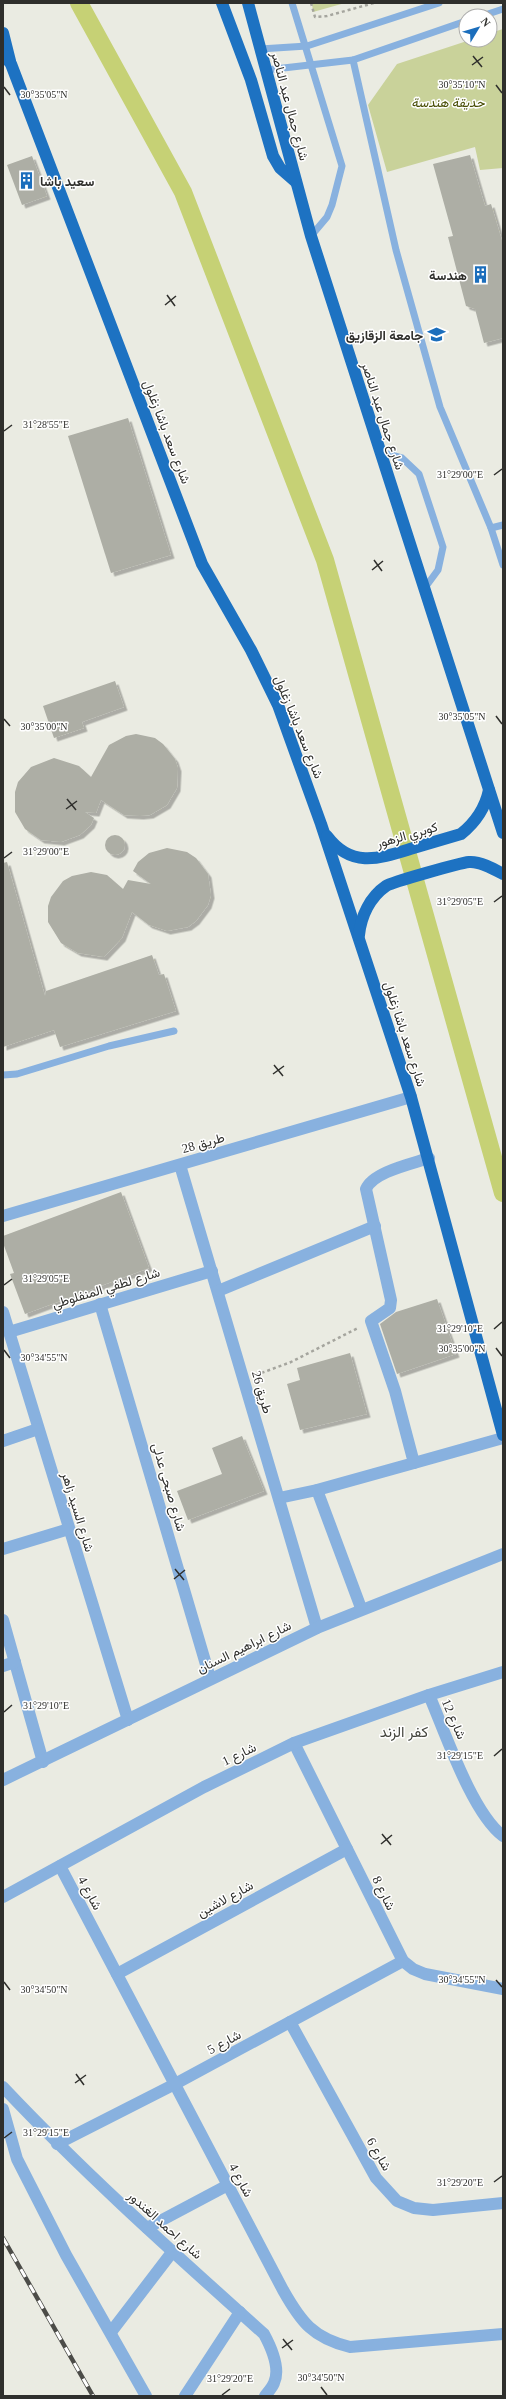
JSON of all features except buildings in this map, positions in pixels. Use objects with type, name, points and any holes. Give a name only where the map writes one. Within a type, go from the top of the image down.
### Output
[{"type":"highway","points":[[222,3],[251,80],[273,156],[280,168],[296,182]]},
{"type":"highway","name":"شارع جمال عبد الناصر","points":[[248,3],[311,236],[503,831]]},
{"type":"highway","points":[[3,33],[11,64]]},
{"type":"highway","name":"شارع سعد باشا زغلول","points":[[3,54],[11,64],[202,564],[251,650],[278,705],[321,824],[411,1097],[429,1158],[503,1435]]},
{"type":"highway","name":"كوبري الزهور","points":[[321,824],[328,837],[338,848],[350,855],[364,859],[379,859],[460,834],[469,828],[482,811],[489,790]]},
{"type":"highway","points":[[358,937],[360,924],[367,907],[378,892],[388,885],[469,862],[487,866],[503,874]]},
{"type":"street","name":"طريق 28","points":[[3,1216],[411,1097]]},
{"type":"street","points":[[414,1464],[395,1391],[371,1321],[390,1308],[391,1300],[375,1226],[366,1194],[368,1183],[376,1177],[429,1158]]},
{"type":"street","name":"طريق 26","points":[[180,1165],[316,1628]]},
{"type":"street","points":[[218,1291],[375,1226]]},
{"type":"street","name":"شارع لطفي المنفلوطي","points":[[9,1332],[212,1271]]},
{"type":"street","name":"شارع صبحى عدلى","points":[[100,1304],[210,1678]]},
{"type":"street","name":"شارع السيد زاهر","points":[[3,1312],[128,1720]]},
{"type":"street","points":[[3,1441],[38,1429]]},
{"type":"street","points":[[278,1498],[317,1490],[503,1438]]},
{"type":"street","points":[[317,1490],[361,1608]]},
{"type":"street","points":[[3,1549],[69,1529]]},
{"type":"street","name":"شارع ابراهيم السنان","points":[[3,1780],[43,1762],[210,1678],[316,1628],[361,1608],[503,1554]]},
{"type":"street","points":[[3,1620],[43,1762]]},
{"type":"street","points":[[3,1666],[15,1662]]},
{"type":"street","name":"شارع 1","points":[[3,1897],[204,1787],[294,1743],[429,1695],[503,1672]]},
{"type":"street","name":"شارع 12","points":[[429,1695],[461,1770],[486,1820],[503,1836]]},
{"type":"street","name":"شارع 8","points":[[294,1743],[403,1961]]},
{"type":"street","name":"شارع لاشين","points":[[117,1974],[346,1849]]},
{"type":"street","name":"شارع 4","points":[[60,1866],[228,2185],[303,2322],[316,2334],[332,2342],[350,2347],[503,2334]]},
{"type":"street","points":[[403,1961],[413,1969],[425,1974],[503,1989]]},
{"type":"street","name":"شارع 5","points":[[57,2144],[175,2084],[403,1961]]},
{"type":"street","name":"شارع 6","points":[[290,2022],[376,2178],[384,2189],[397,2201],[414,2208],[433,2210],[503,2202]]},
{"type":"street","name":"شارع احمد الغندور","points":[[3,2086],[57,2144],[146,2228],[264,2334],[272,2350],[276,2369],[275,2382],[265,2396]]},
{"type":"street","points":[[3,2109],[17,2159],[66,2255],[146,2396]]},
{"type":"street","points":[[146,2228],[228,2185]]},
{"type":"street","points":[[111,2332],[173,2251]]},
{"type":"street","points":[[185,2396],[240,2312]]},
{"type":"lane","points":[[292,3],[307,46],[342,166],[332,205],[327,217],[311,236]]},
{"type":"lane","points":[[260,49],[307,46],[439,3]]},
{"type":"lane","points":[[266,70],[312,66],[354,60],[458,24]]},
{"type":"lane","points":[[354,60],[396,250],[440,407],[491,528],[503,565]]},
{"type":"lane","points":[[380,452],[402,458],[419,474],[443,547],[438,570],[424,589]]},
{"type":"lane","points":[[491,528],[503,525]]},
{"type":"lane","points":[[3,1075],[17,1074],[109,1046],[174,1031]]},
{"type":"path","points":[[311,3],[315,17],[374,3]]},
{"type":"path","points":[[353,3],[354,8]]},
{"type":"path","points":[[244,1380],[291,1362],[371,1321]]},
{"type":"green space","points":[[312,3],[345,3],[313,12]]},
{"type":"green space","name":"حديقة هندسة","points":[[503,29],[503,168],[480,170],[475,147],[387,172],[368,105],[397,64],[458,44],[458,48],[498,48],[498,31]]},
{"type":"waterway","points":[[79,3],[183,192],[325,560],[503,1193]]},
{"type":"railway","points":[[3,2238],[93,2396]]},
{"type":"place","name":"سعيد باشا","points":[[27,181]]},
{"type":"place","name":"هندسة","points":[[480,275]]},
{"type":"place","name":"جامعة الزقازيق","points":[[436,335]]},
{"type":"district","name":"كفر الزند","points":[[404,1732]]}]
